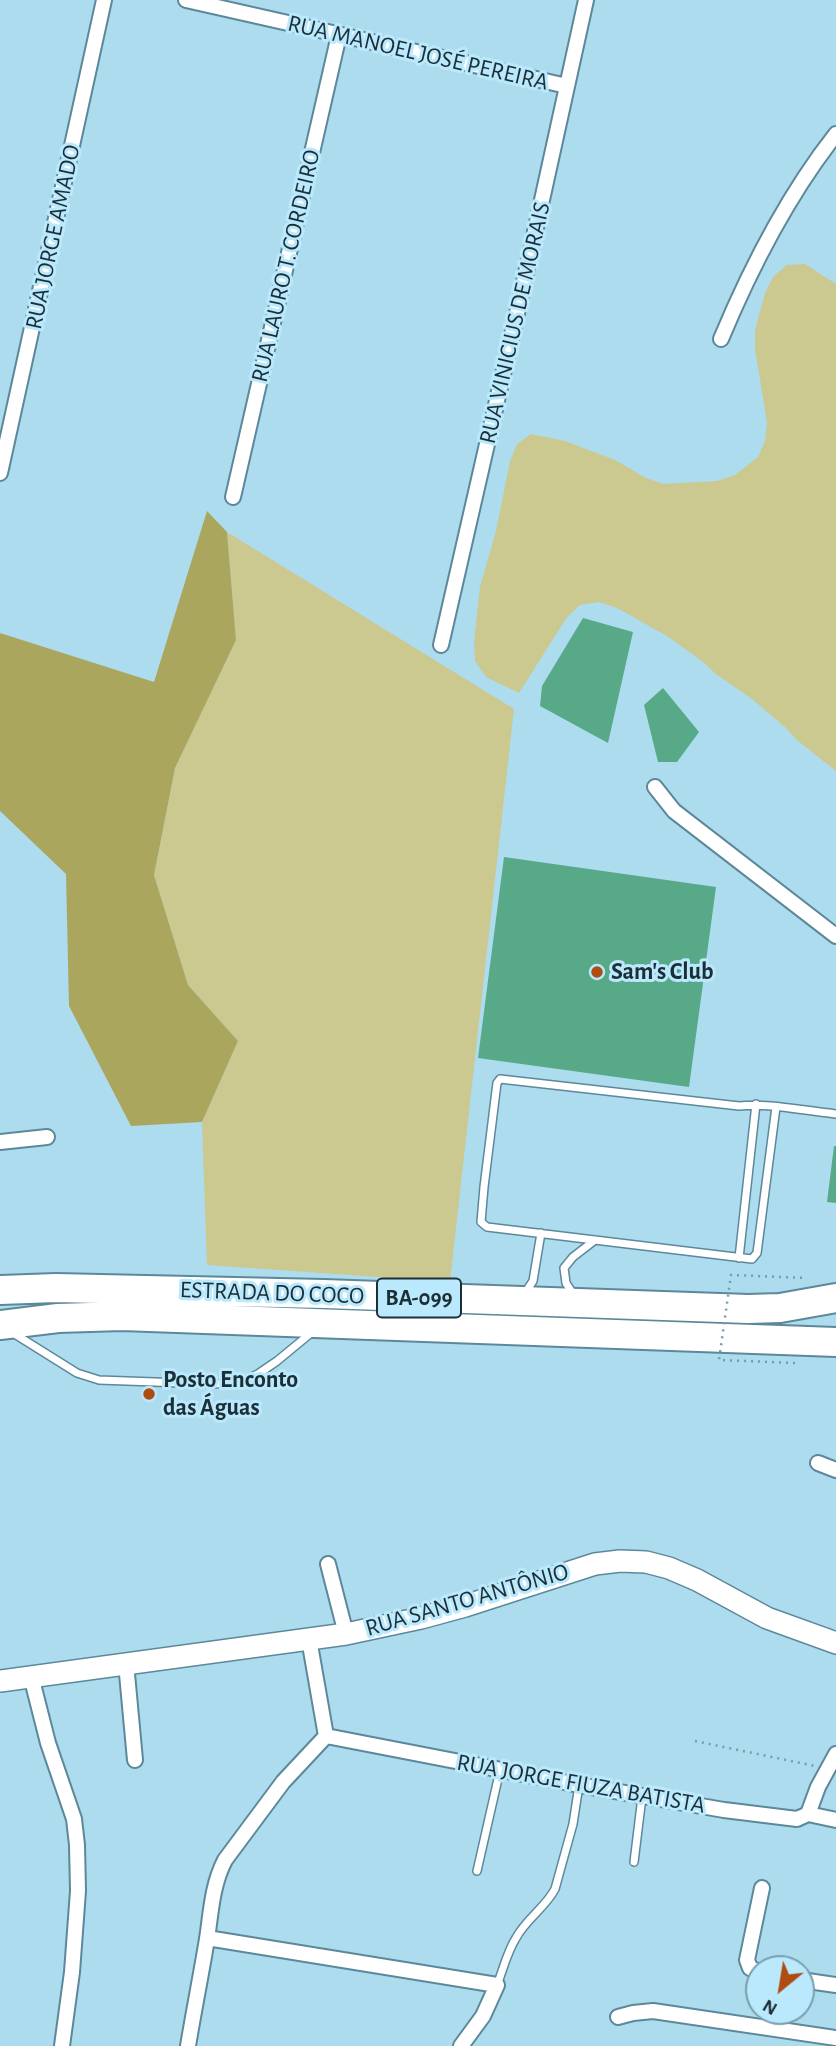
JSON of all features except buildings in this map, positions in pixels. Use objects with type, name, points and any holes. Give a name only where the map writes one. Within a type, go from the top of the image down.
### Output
[{"type":"highway","name":"ESTRADA DO COCO","points":[[0,1290],[124,1289],[748,1310],[780,1308],[836,1298]]},
{"type":"highway","name":"ESTRADA DO COCO","points":[[0,1325],[58,1318],[122,1316],[836,1342]]},
{"type":"street","name":"RUA JORGE AMADO","points":[[0,473],[104,0]]},
{"type":"street","name":"RUA MANOEL JOSÉ PEREIRA","points":[[186,0],[567,86]]},
{"type":"street","name":"RUA VINICIUS DE MORAIS","points":[[441,645],[586,0]]},
{"type":"street","name":"RUA LAURO T. CORDEIRO","points":[[233,497],[338,36]]},
{"type":"street","points":[[721,339],[768,241],[812,167],[836,134]]},
{"type":"street","points":[[655,787],[674,811],[836,936]]},
{"type":"street","points":[[0,1142],[47,1137]]},
{"type":"street","points":[[818,1463],[836,1470]]},
{"type":"street","name":"RUA SANTO ANTÔNIO","points":[[0,1681],[346,1634],[421,1618],[594,1564],[620,1561],[646,1562],[669,1568],[697,1580],[766,1618],[836,1643]]},
{"type":"street","points":[[328,1564],[346,1634]]},
{"type":"street","points":[[188,2046],[213,1893],[219,1872],[283,1782],[326,1736],[309,1639]]},
{"type":"street","points":[[126,1663],[135,1760]]},
{"type":"street","points":[[31,1676],[48,1743],[74,1819],[77,1845],[78,1891],[72,1972],[62,2046]]},
{"type":"street","name":"RUA JORGE FIUZA BATISTA","points":[[326,1736],[724,1810],[797,1819],[808,1814],[836,1821]]},
{"type":"street","points":[[808,1814],[818,1787],[836,1754]]},
{"type":"street","points":[[748,1955],[762,1888]]},
{"type":"street","points":[[207,1938],[497,1986],[483,2016],[461,2046]]},
{"type":"street","points":[[815,1982],[836,1985]]},
{"type":"street","points":[[618,2017],[653,2011],[836,2038]]},
{"type":"lane","points":[[776,1107],[761,1221],[755,1256],[752,1259],[487,1227],[481,1222],[497,1083],[500,1079],[739,1106],[756,1104],[836,1114]]},
{"type":"lane","points":[[739,1258],[756,1104]]},
{"type":"lane","points":[[752,1147],[770,1150]]},
{"type":"lane","points":[[748,1183],[765,1185]]},
{"type":"lane","points":[[743,1219],[761,1221]]},
{"type":"lane","points":[[518,1301],[533,1282],[541,1233]]},
{"type":"lane","points":[[579,1303],[566,1283],[564,1268],[573,1257],[595,1240]]},
{"type":"lane","points":[[0,1325],[67,1368],[99,1380],[210,1384],[238,1383],[258,1374],[322,1324]]},
{"type":"lane","points":[[477,1871],[500,1770]]},
{"type":"lane","points":[[497,1986],[515,1938],[529,1919],[550,1899],[555,1889],[573,1824],[579,1785]]},
{"type":"lane","points":[[634,1862],[643,1795]]},
{"type":"path","points":[[795,1363],[719,1360],[731,1275],[807,1278]]},
{"type":"path","points":[[695,1741],[827,1769]]},
{"type":"shaded area","points":[[805,264],[836,284],[836,771],[752,699],[667,636],[617,608],[599,602],[580,605],[567,617],[519,693],[486,677],[475,661],[474,642],[480,587],[496,531],[510,461],[517,444],[531,434],[565,441],[615,460],[646,478],[663,484],[717,481],[735,475],[758,457],[765,441],[767,423],[755,349],[755,330],[765,293],[773,277],[787,265]]},
{"type":"shaded area","points":[[207,511],[227,532],[236,640],[175,768],[154,875],[188,985],[238,1041],[202,1122],[131,1126],[69,1006],[66,874],[0,811],[0,633],[154,682]]},
{"type":"shaded area","points":[[227,532],[514,709],[450,1282],[207,1265],[202,1122],[238,1041],[188,985],[154,875],[175,768],[236,640]]},
{"type":"place","name":"Sam's Club","points":[[597,972]]},
{"type":"place","name":"Posto Enconto das Águas","points":[[149,1394]]}]
